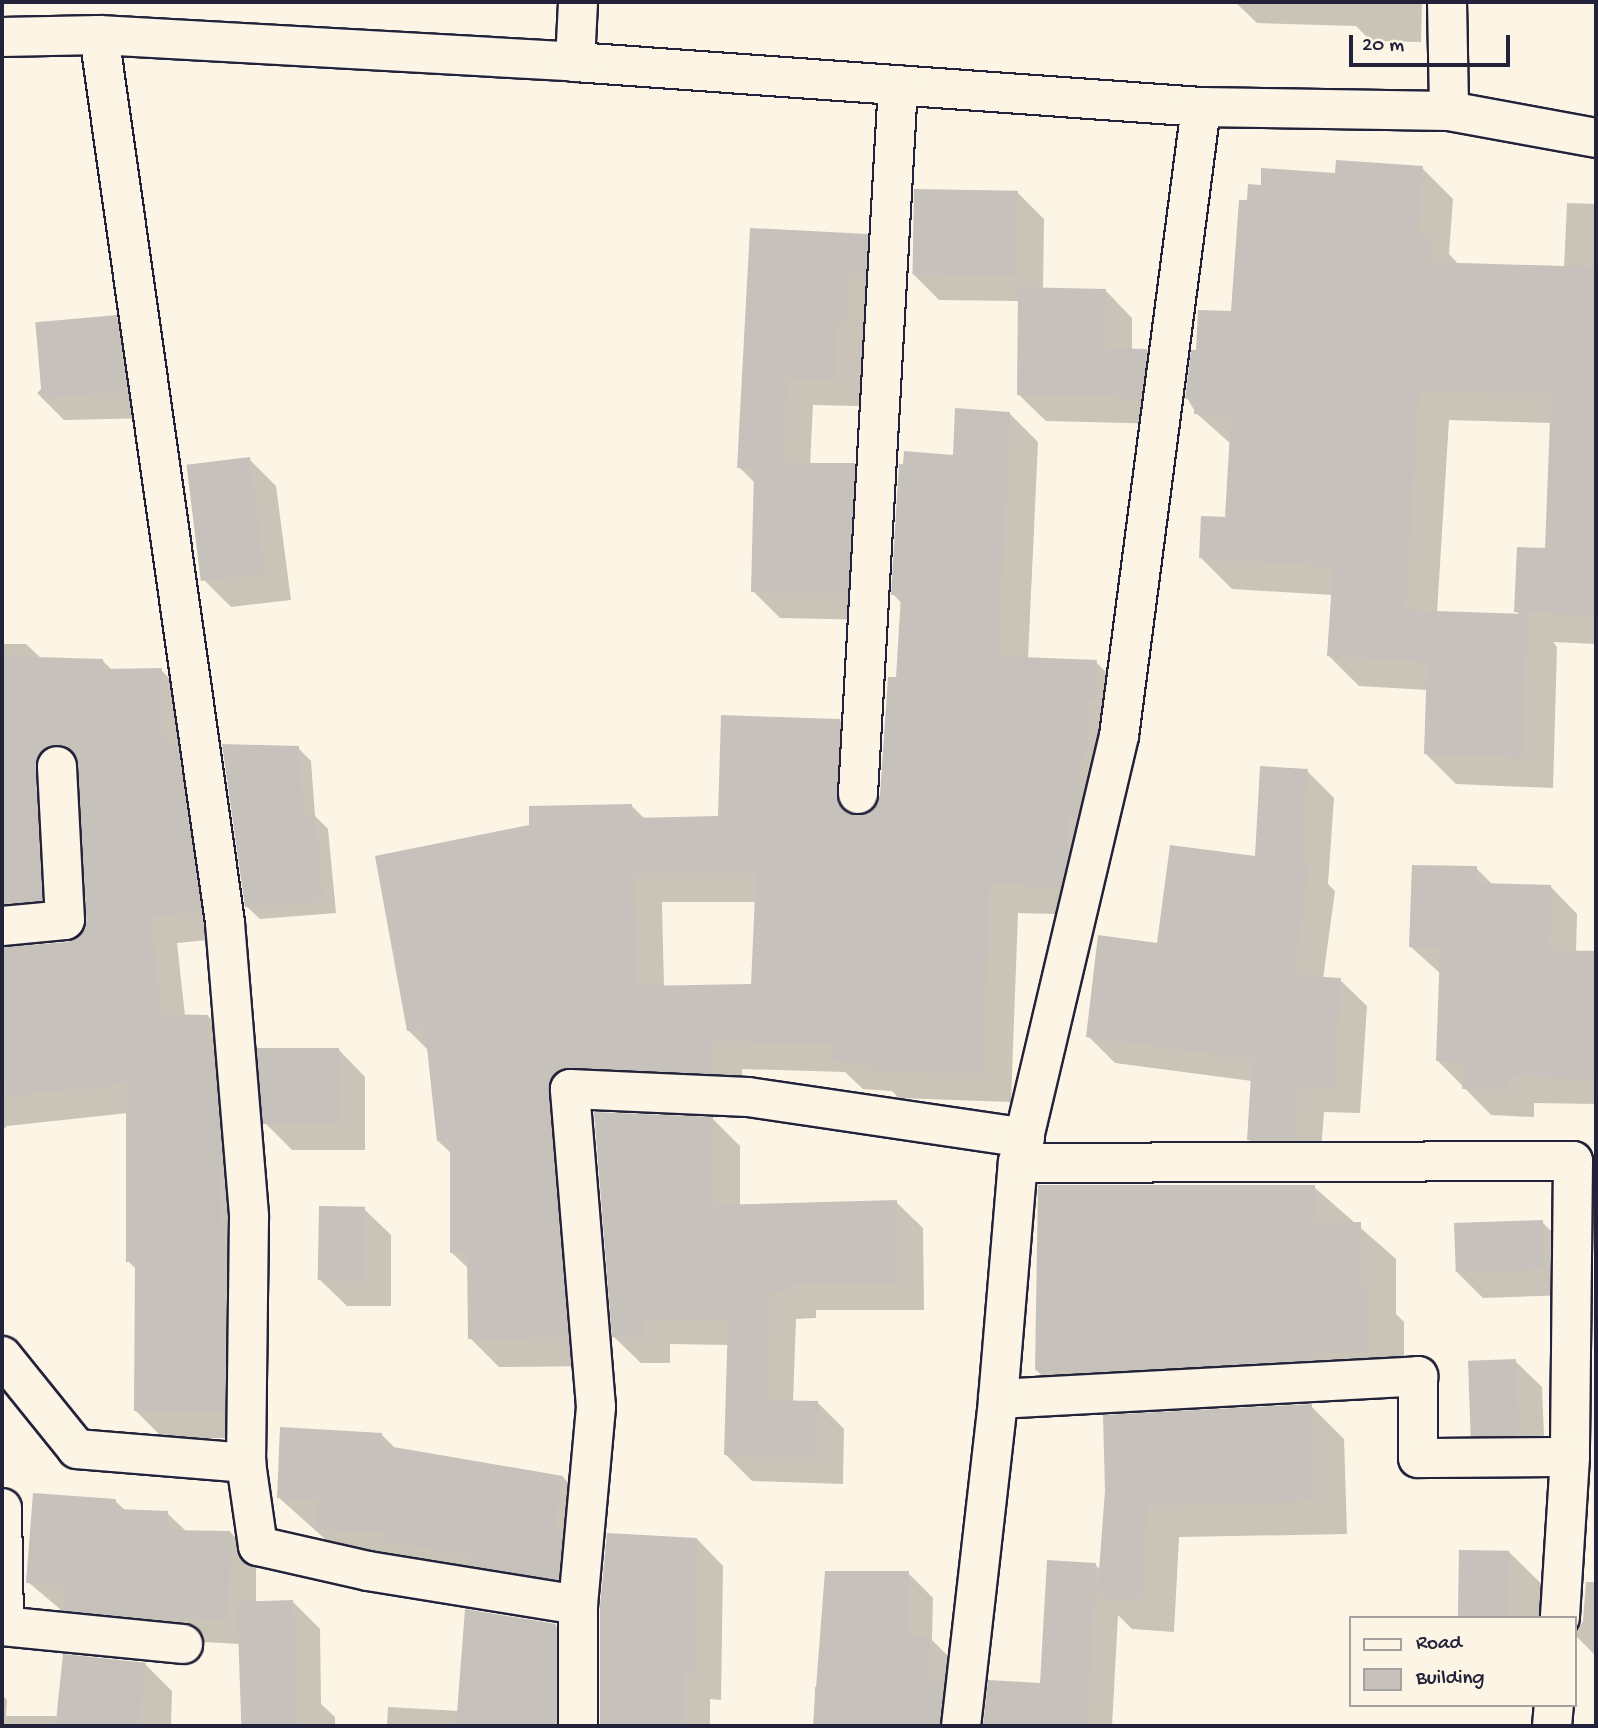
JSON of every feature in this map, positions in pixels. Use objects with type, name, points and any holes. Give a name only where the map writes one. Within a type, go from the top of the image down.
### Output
[{"type":"street","points":[[575,62],[578,2]]},
{"type":"street","points":[[1447,2],[1449,111]]},
{"type":"street","points":[[100,35],[225,923],[249,1217],[246,1462],[258,1546],[368,1571],[578,1605]]},
{"type":"street","points":[[2,37],[100,35],[575,62],[1201,107],[1449,111],[1596,138]]},
{"type":"street","points":[[858,794],[898,85]]},
{"type":"street","points":[[961,1726],[998,1399],[1021,1151],[1119,736],[1201,107]]},
{"type":"street","points":[[2,926],[65,920],[57,766]]},
{"type":"street","points":[[578,1726],[578,1605],[596,1407],[570,1089],[748,1097],[1021,1151],[1573,1161],[1570,1457],[1560,1616]]},
{"type":"street","points":[[2,1356],[77,1449],[246,1462]]},
{"type":"street","points":[[998,1399],[1418,1376],[1418,1458],[1570,1457]]},
{"type":"street","points":[[2,1508],[3,1626],[183,1644]]},
{"type":"street","points":[[1552,1726],[1554,1707]]},
{"type":"building","points":[[1336,160],[1423,166],[1418,233],[1431,234],[1429,262],[1596,267],[1596,615],[1514,612],[1517,547],[1545,548],[1551,394],[1419,390],[1405,610],[1527,614],[1522,758],[1424,754],[1427,662],[1327,656],[1333,567],[1199,558],[1201,516],[1225,517],[1231,416],[1194,414],[1195,399],[1185,399],[1191,350],[1196,350],[1198,310],[1231,311],[1239,200],[1247,200],[1248,184],[1261,185],[1261,168],[1335,173]]},
{"type":"building","points":[[914,189],[1018,191],[1017,276],[913,274]]},
{"type":"building","points":[[750,228],[868,234],[865,273],[847,273],[846,323],[837,322],[834,380],[787,379],[783,463],[855,463],[847,594],[751,592],[754,469],[737,468]]},
{"type":"building","points":[[1018,287],[1106,289],[1106,348],[1147,349],[1141,398],[1017,395]]},
{"type":"building","points":[[117,315],[124,392],[42,399],[35,322]]},
{"type":"building","points":[[955,408],[1010,412],[998,656],[1097,660],[1095,701],[1088,701],[1085,764],[1079,763],[1077,817],[1068,817],[1068,859],[1061,887],[990,884],[982,1074],[869,1070],[869,1063],[832,1061],[832,1045],[714,1041],[714,1074],[560,1070],[551,1078],[548,1091],[568,1338],[468,1339],[467,1253],[450,1253],[450,1139],[437,1141],[425,1029],[407,1031],[375,856],[529,825],[529,806],[632,804],[632,818],[718,816],[721,715],[840,719],[838,803],[847,813],[868,813],[880,795],[888,677],[896,677],[901,595],[891,595],[899,464],[903,464],[904,451],[953,455]],"holes":[[[756,873],[751,984],[637,986],[634,874]]]},
{"type":"building","points":[[250,457],[264,573],[201,581],[186,465]]},
{"type":"building","points":[[2,656],[103,659],[103,669],[162,668],[162,734],[166,734],[167,742],[177,743],[201,911],[151,917],[161,1014],[208,1015],[208,1047],[213,1047],[220,1125],[225,1411],[134,1411],[135,1262],[126,1262],[126,1084],[6,1096],[2,947],[68,942],[84,930],[87,919],[79,765],[75,754],[57,744],[45,748],[35,766],[42,900],[2,904]]},
{"type":"building","points":[[222,744],[299,746],[303,815],[315,814],[323,901],[245,907]]},
{"type":"building","points":[[1260,766],[1308,769],[1301,862],[1309,863],[1294,975],[1341,978],[1334,1088],[1298,1086],[1294,1140],[1247,1140],[1252,1059],[1086,1037],[1098,935],[1157,943],[1170,845],[1255,856]]},
{"type":"building","points":[[1412,865],[1477,866],[1476,883],[1551,885],[1549,950],[1596,951],[1596,1078],[1508,1077],[1508,1090],[1462,1089],[1464,1062],[1436,1061],[1440,949],[1409,947]]},
{"type":"building","points":[[257,1048],[339,1048],[339,1124],[257,1124]]},
{"type":"building","points":[[594,1112],[713,1117],[714,1205],[897,1200],[898,1284],[790,1284],[790,1292],[770,1293],[766,1400],[818,1401],[817,1458],[724,1455],[728,1319],[644,1318],[644,1337],[612,1337]]},
{"type":"building","points":[[1038,1185],[1315,1185],[1315,1222],[1361,1222],[1361,1285],[1369,1285],[1369,1353],[1311,1353],[1311,1360],[1101,1371],[1035,1370]]},
{"type":"building","points":[[319,1206],[365,1207],[364,1281],[318,1280]]},
{"type":"building","points":[[1543,1220],[1545,1269],[1456,1272],[1454,1223]]},
{"type":"building","points":[[1516,1359],[1519,1435],[1471,1437],[1468,1361]]},
{"type":"building","points":[[1312,1404],[1314,1501],[1147,1505],[1142,1599],[1097,1597],[1105,1491],[1103,1415]]},
{"type":"building","points":[[280,1427],[382,1433],[382,1445],[563,1476],[554,1530],[563,1531],[558,1580],[468,1565],[469,1556],[383,1541],[384,1533],[316,1529],[317,1500],[277,1498]]},
{"type":"building","points":[[33,1493],[116,1499],[116,1509],[168,1511],[168,1530],[230,1531],[229,1619],[147,1618],[64,1610],[64,1586],[26,1583]]},
{"type":"building","points":[[607,1533],[697,1538],[695,1674],[684,1673],[685,1726],[600,1726],[600,1606]]},
{"type":"building","points":[[1459,1550],[1509,1551],[1508,1616],[1458,1616]]},
{"type":"building","points":[[1047,1560],[1096,1563],[1087,1726],[983,1726],[988,1680],[1040,1683]]},
{"type":"building","points":[[825,1571],[909,1571],[908,1635],[930,1635],[930,1677],[944,1678],[940,1726],[813,1726]]},
{"type":"building","points":[[293,1600],[297,1726],[241,1726],[237,1602]]},
{"type":"building","points":[[465,1609],[556,1624],[556,1726],[456,1726]]},
{"type":"building","points":[[63,1654],[146,1663],[139,1726],[55,1726]]}]
